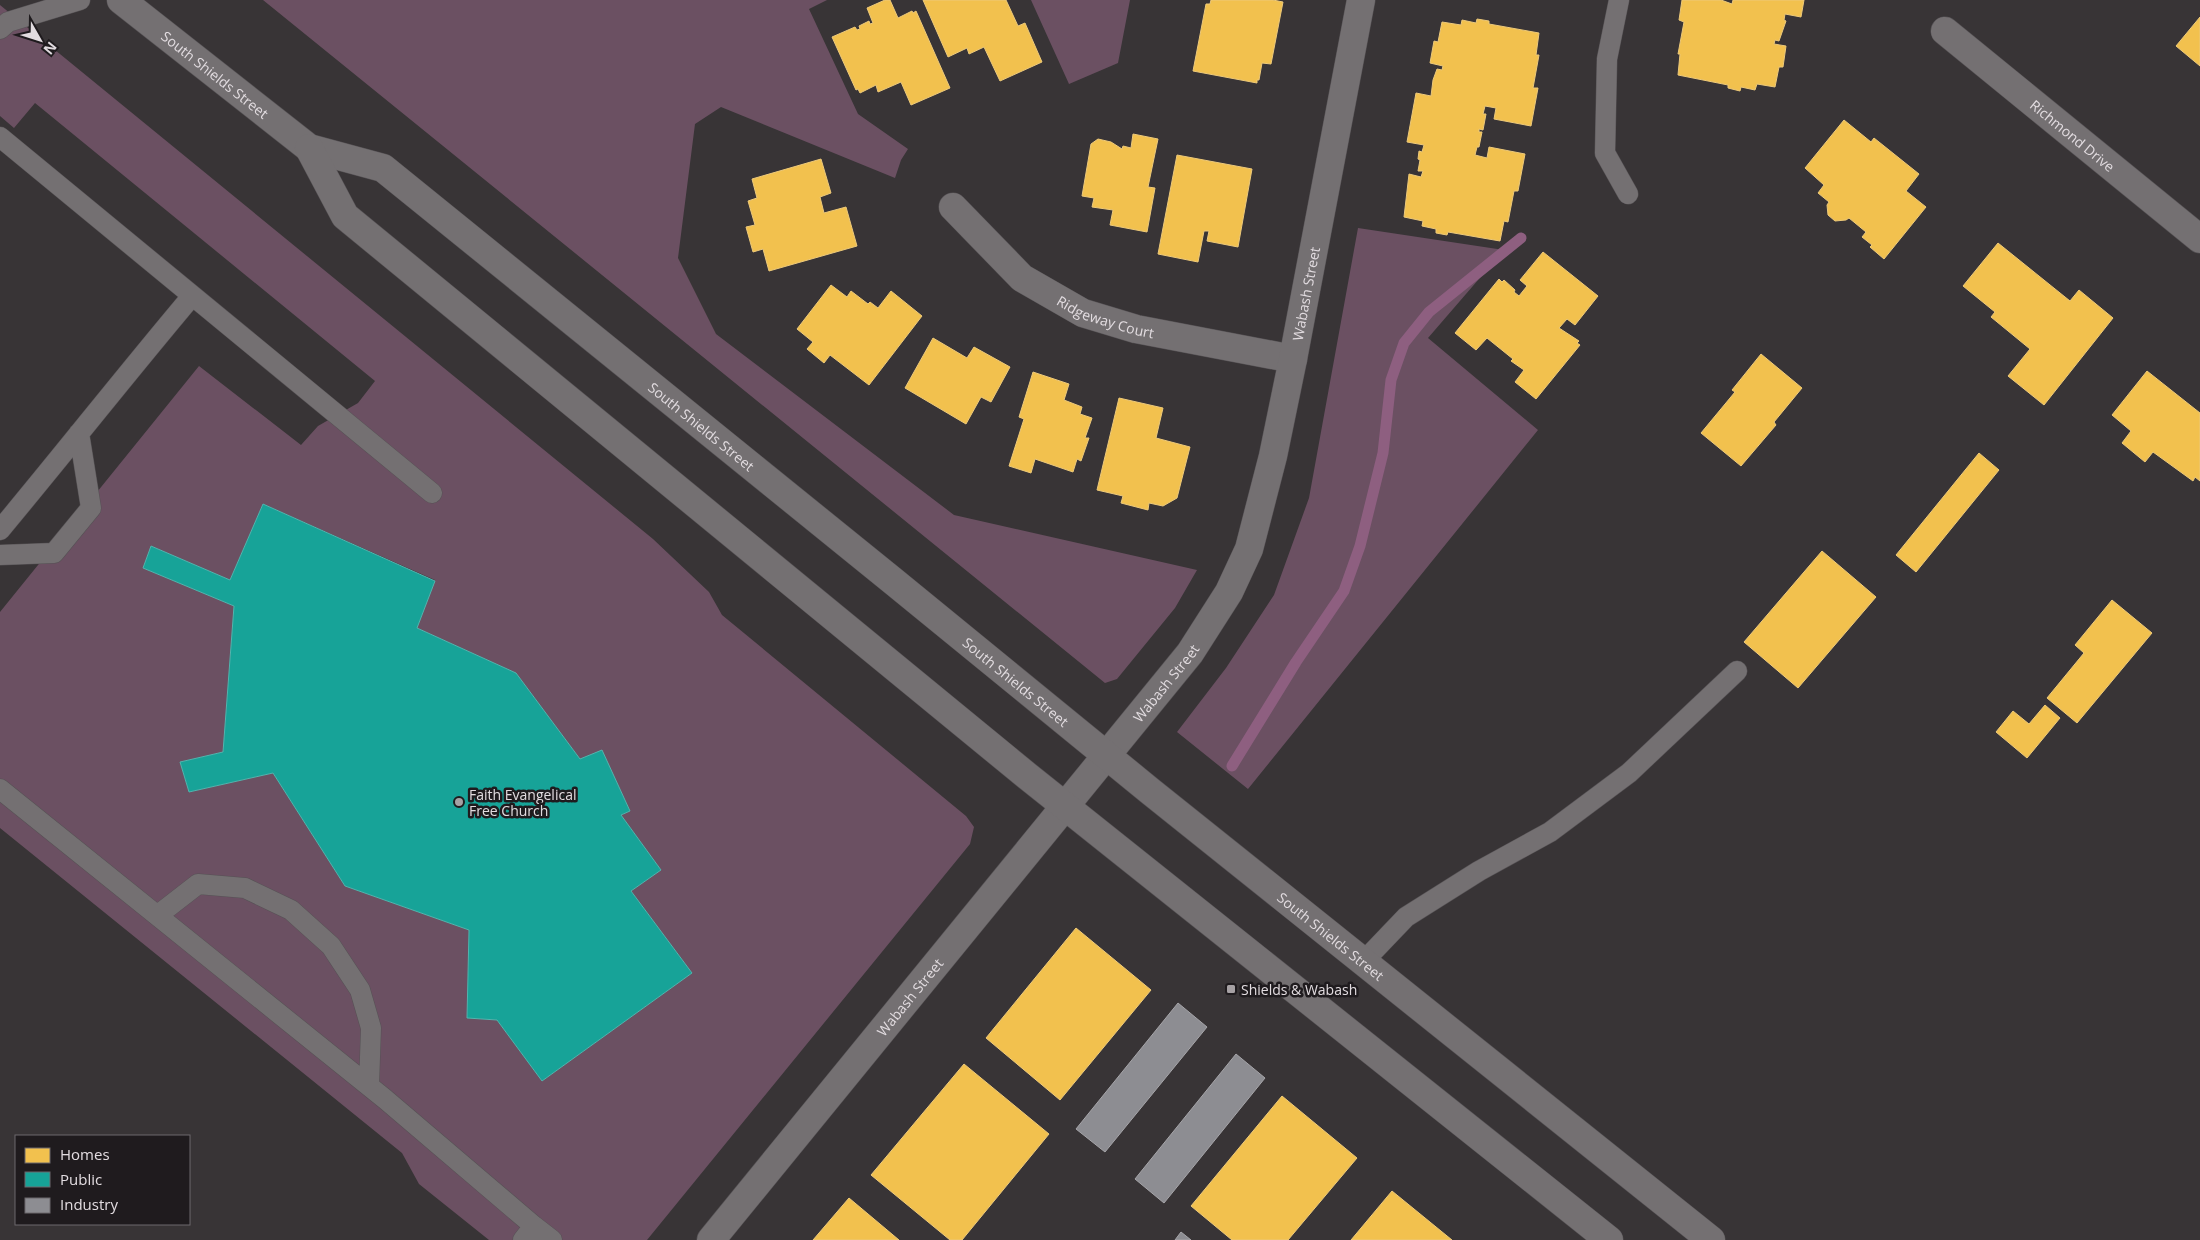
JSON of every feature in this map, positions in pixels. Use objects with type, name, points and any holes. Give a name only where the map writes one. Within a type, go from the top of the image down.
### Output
[{"type":"main road","name":"South Shields Street","points":[[121,0],[309,148],[383,168],[894,581],[1106,756],[1711,1240]]},
{"type":"main road","name":"Wabash Street","points":[[711,1240],[1190,653],[1229,592],[1249,548],[1273,456],[1361,0]]},
{"type":"main road","name":"Richmond Drive","points":[[1945,31],[2200,239]]},
{"type":"main road","name":"South Shields Street","points":[[309,148],[345,216],[1065,806],[1609,1240]]},
{"type":"main road","name":"Ridgeway Court","points":[[953,207],[1022,278],[1082,313],[1136,329],[1293,360]]},
{"type":"lane","points":[[0,29],[8,22],[80,0]]},
{"type":"lane","points":[[1619,0],[1608,59],[1605,153],[1628,194]]},
{"type":"lane","points":[[0,137],[432,493]]},
{"type":"lane","points":[[0,530],[192,296]]},
{"type":"lane","points":[[0,555],[54,553],[91,508],[80,433]]},
{"type":"lane","points":[[1363,962],[1406,917],[1479,871],[1550,832],[1629,773],[1737,671]]},
{"type":"lane","points":[[0,789],[369,1086],[528,1233],[552,1240]]},
{"type":"lane","points":[[158,916],[198,884],[245,888],[291,910],[331,946],[360,990],[371,1028],[369,1086]]},
{"type":"shaded area","points":[[263,0],[827,0],[809,9],[858,114],[908,149],[901,160],[895,178],[721,107],[695,124],[678,258],[716,334],[954,515],[1197,570],[1175,608],[1117,679],[1105,683]]},
{"type":"shaded area","points":[[1031,0],[1130,0],[1118,63],[1069,84]]},
{"type":"shaded area","points":[[0,5],[653,539],[709,592],[722,615],[966,816],[974,827],[970,844],[647,1240],[489,1240],[419,1184],[402,1153],[0,828],[0,612],[199,366],[301,445],[318,426],[358,403],[375,381],[35,103],[14,128],[0,116]],"holes":[[[263,504],[435,580],[417,628],[516,673],[580,759],[602,751],[630,811],[621,815],[661,870],[631,891],[692,973],[542,1081],[497,1020],[467,1018],[469,930],[345,886],[273,773],[189,792],[180,762],[223,752],[234,606],[143,568],[151,546],[230,580]]]},
{"type":"shaded area","points":[[1358,228],[1504,250],[1428,338],[1538,430],[1248,789],[1177,732],[1226,668],[1274,595],[1309,498]]},
{"type":"building: Homes","points":[[885,0],[890,0],[898,18],[916,11],[950,88],[911,105],[901,82],[878,92],[876,85],[860,93],[858,89],[856,90],[832,37],[855,27],[857,30],[860,29],[859,26],[869,21],[870,24],[873,23],[867,8]]},
{"type":"building: Homes","points":[[923,0],[1006,0],[1018,26],[1025,23],[1042,62],[1000,81],[984,47],[969,54],[967,48],[948,57]]},
{"type":"building: Homes","points":[[1211,0],[1273,0],[1283,2],[1271,64],[1262,63],[1257,83],[1193,71],[1206,4],[1210,4]]},
{"type":"building: Homes","points":[[1682,0],[1721,0],[1732,4],[1733,0],[1804,0],[1801,17],[1785,14],[1784,20],[1786,21],[1779,41],[1775,40],[1774,44],[1786,46],[1783,67],[1779,67],[1775,87],[1757,84],[1755,90],[1741,87],[1740,91],[1728,88],[1728,85],[1678,75],[1680,54],[1678,54],[1684,22],[1679,20]]},
{"type":"building: Homes","points":[[2200,17],[2200,66],[2176,46]]},
{"type":"building: Homes","points":[[1477,19],[1489,21],[1489,24],[1539,33],[1536,55],[1539,55],[1533,88],[1538,88],[1531,126],[1494,119],[1496,108],[1485,106],[1483,114],[1486,114],[1483,130],[1479,129],[1479,132],[1482,132],[1475,155],[1487,158],[1489,147],[1525,154],[1518,191],[1514,191],[1508,222],[1504,221],[1500,241],[1448,232],[1447,235],[1436,233],[1436,229],[1422,226],[1423,221],[1404,217],[1409,174],[1421,177],[1423,171],[1418,171],[1420,160],[1418,159],[1419,151],[1422,152],[1424,145],[1407,142],[1416,93],[1431,96],[1433,80],[1437,69],[1442,70],[1443,66],[1430,63],[1434,41],[1438,42],[1442,22],[1461,25],[1462,20],[1476,23]]},
{"type":"building: Homes","points":[[1844,120],[1871,142],[1874,138],[1919,174],[1906,191],[1926,207],[1884,259],[1862,237],[1866,232],[1849,218],[1835,221],[1828,215],[1827,205],[1829,202],[1818,193],[1824,185],[1805,168]]},
{"type":"building: Homes","points":[[1133,134],[1158,139],[1148,187],[1155,188],[1147,232],[1110,225],[1113,210],[1092,207],[1094,198],[1082,196],[1091,144],[1098,139],[1111,142],[1122,149],[1123,146],[1131,148]]},
{"type":"building: Homes","points":[[1177,155],[1252,169],[1238,247],[1207,241],[1209,231],[1204,231],[1198,262],[1158,254]]},
{"type":"building: Homes","points":[[821,159],[831,193],[820,197],[824,213],[846,207],[857,246],[769,271],[763,249],[753,252],[746,227],[755,225],[748,201],[757,198],[752,179]]},
{"type":"building: Homes","points":[[1998,243],[2070,301],[2079,290],[2113,318],[2044,405],[2008,376],[2030,349],[1991,317],[1995,312],[1963,286]]},
{"type":"building: Homes","points":[[1543,252],[1598,296],[1575,325],[1567,319],[1559,328],[1579,341],[1577,343],[1580,345],[1536,399],[1515,382],[1524,370],[1511,361],[1513,359],[1487,338],[1476,350],[1455,333],[1499,279],[1502,282],[1504,280],[1519,296],[1527,286],[1520,280]]},
{"type":"building: Homes","points":[[831,285],[847,297],[851,291],[868,304],[870,302],[878,308],[891,291],[922,316],[869,385],[830,355],[824,363],[807,349],[813,342],[797,329]]},
{"type":"building: Homes","points":[[933,338],[967,358],[974,347],[1010,367],[991,402],[981,397],[966,424],[905,388]]},
{"type":"building: Homes","points":[[1761,354],[1802,388],[1774,422],[1776,425],[1741,466],[1701,433],[1735,392],[1732,390]]},
{"type":"building: Homes","points":[[2147,371],[2200,413],[2200,481],[2195,477],[2193,481],[2153,452],[2145,462],[2122,443],[2131,431],[2112,415]]},
{"type":"building: Homes","points":[[1033,372],[1069,384],[1064,400],[1082,407],[1080,414],[1092,418],[1085,438],[1089,438],[1081,461],[1077,459],[1073,472],[1035,459],[1031,473],[1009,466],[1024,419],[1019,417]]},
{"type":"building: Homes","points":[[1119,398],[1163,408],[1156,438],[1190,447],[1177,498],[1163,506],[1149,503],[1148,510],[1121,503],[1123,496],[1097,490]]},
{"type":"building: Homes","points":[[1979,453],[1999,470],[1916,572],[1896,555]]},
{"type":"building: Homes","points":[[1822,551],[1876,597],[1798,688],[1744,642]]},
{"type":"building: Homes","points":[[2112,600],[2152,633],[2077,723],[2047,698],[2084,653],[2075,645]]},
{"type":"building: Homes","points":[[2045,705],[2060,718],[2027,758],[1996,732],[2013,711],[2029,724]]},
{"type":"building: Homes","points":[[1076,928],[1151,990],[1060,1100],[986,1038]]},
{"type":"building: Homes","points":[[964,1064],[1049,1134],[962,1240],[950,1240],[871,1175]]},
{"type":"building: Homes","points":[[1282,1096],[1357,1158],[1288,1240],[1232,1240],[1191,1206]]},
{"type":"building: Homes","points":[[1392,1191],[1452,1240],[1351,1240]]},
{"type":"building: Homes","points":[[849,1198],[899,1240],[813,1240]]},
{"type":"building: Public","name":"Faith Evangelical Free Church","points":[[263,504],[435,581],[417,628],[516,673],[580,759],[602,750],[630,811],[621,815],[661,870],[631,891],[692,973],[542,1081],[497,1020],[467,1018],[469,930],[345,886],[273,773],[189,792],[180,762],[223,752],[234,606],[143,568],[151,546],[230,580]]},
{"type":"building: Industry","points":[[1178,1003],[1207,1027],[1105,1152],[1076,1129]]},
{"type":"building: Industry","points":[[1236,1054],[1265,1078],[1164,1203],[1135,1179]]},
{"type":"building: Industry","points":[[1181,1232],[1191,1240],[1175,1240]]},
{"type":"waterway","points":[[1232,766],[1296,662],[1344,591],[1360,546],[1383,453],[1391,380],[1404,343],[1429,312],[1521,238]]},
{"type":"place","name":"Faith Evangelical Free Church","points":[[459,802]]},
{"type":"place","name":"Shields & Wabash","points":[[1231,989]]}]
